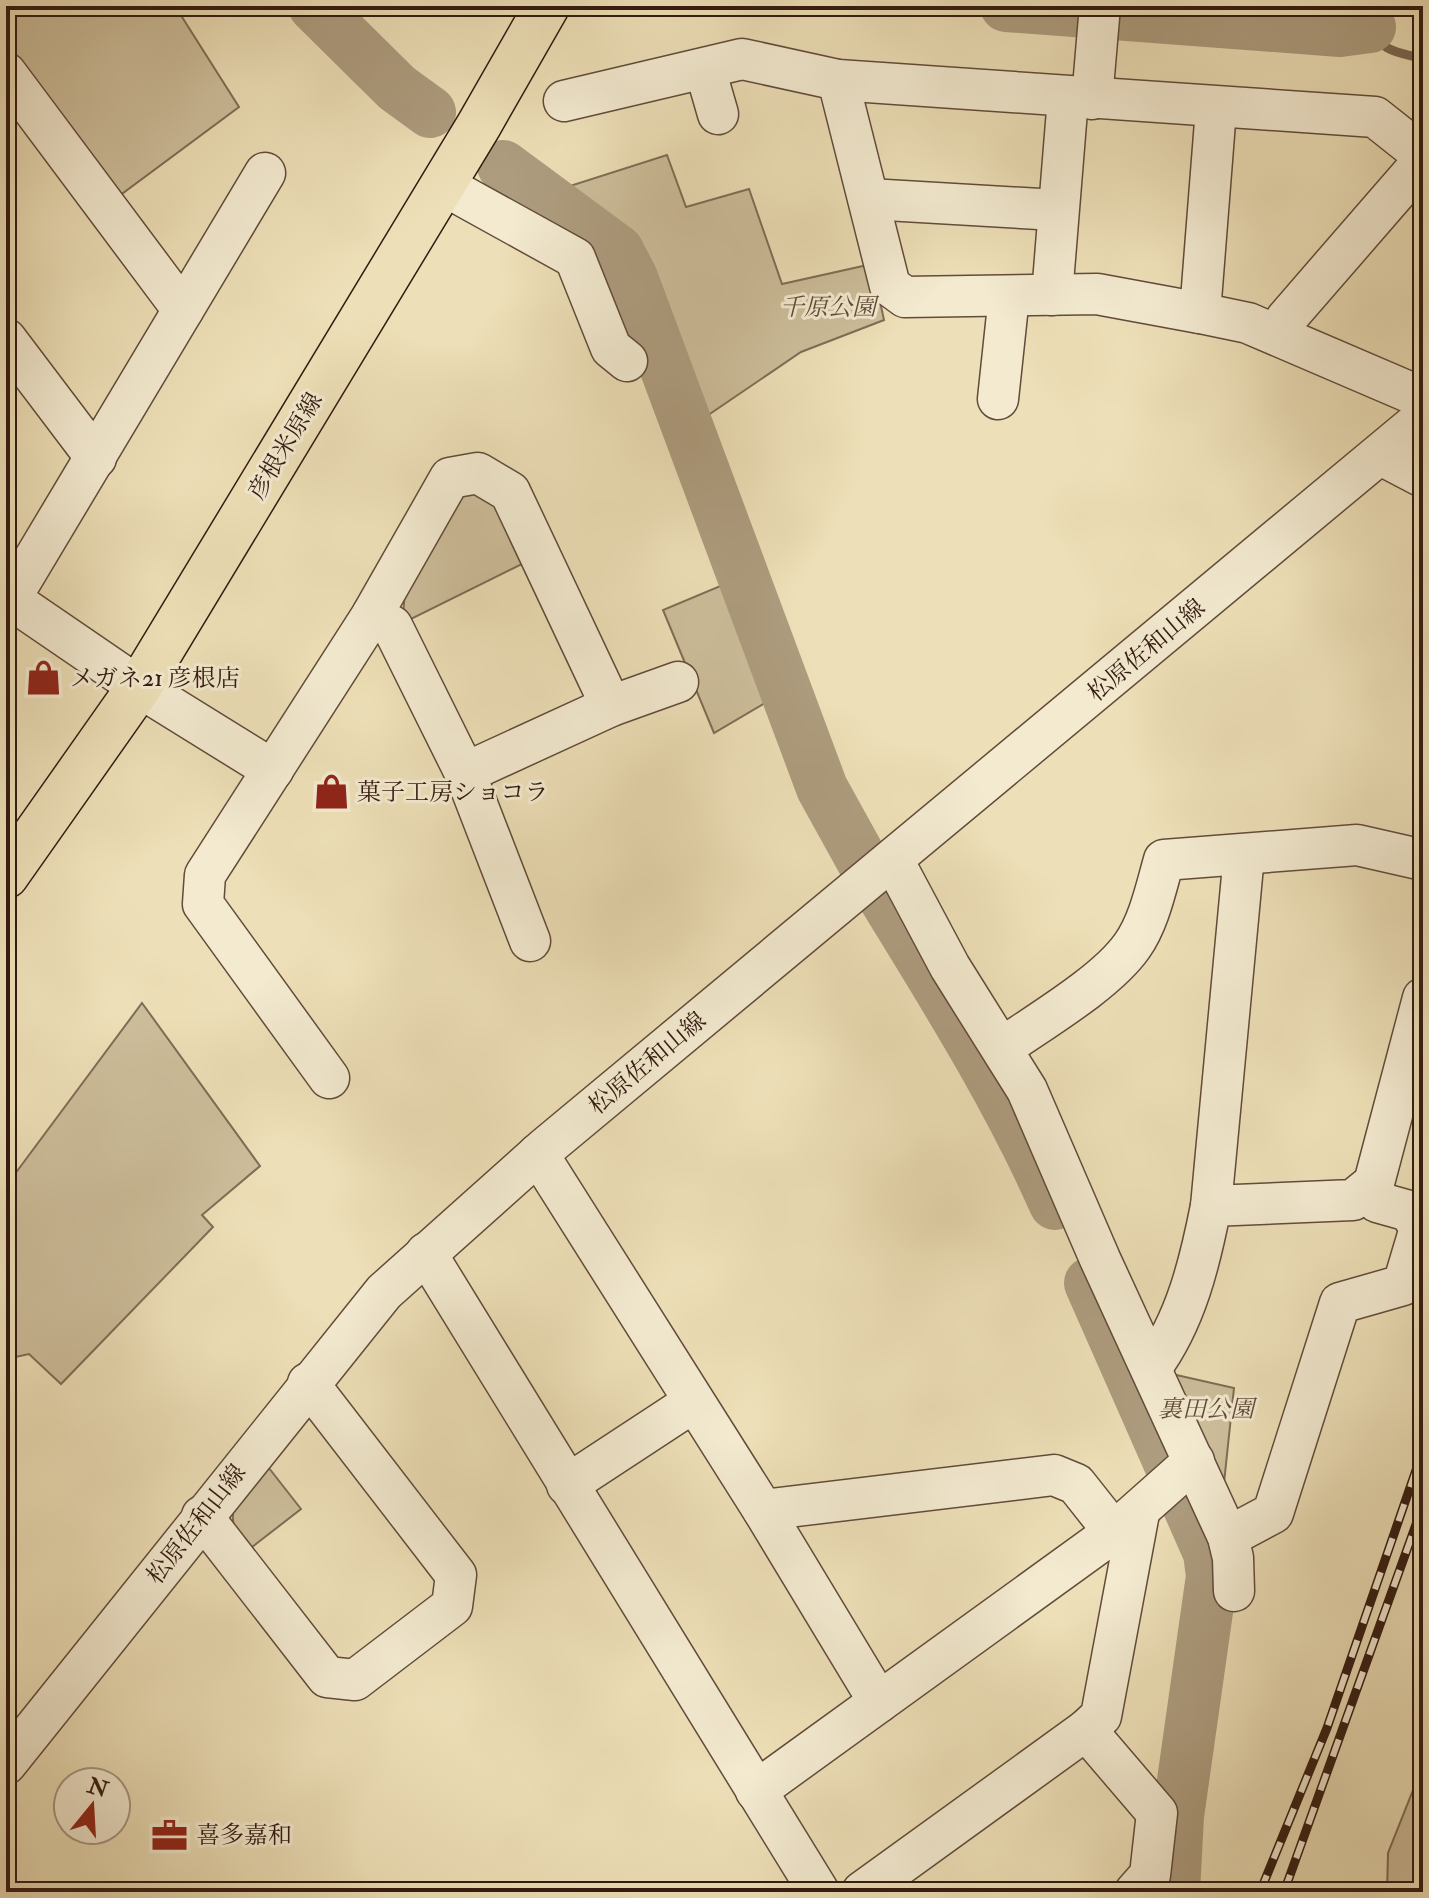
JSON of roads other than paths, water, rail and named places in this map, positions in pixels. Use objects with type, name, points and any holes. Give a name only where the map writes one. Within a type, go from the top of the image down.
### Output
[{"type":"main road","name":"彦根米原線","points":[[6,876],[139,687],[443,185],[547,6]]},
{"type":"street","points":[[1052,295],[1057,210],[1100,13]]},
{"type":"street","points":[[564,101],[742,59],[838,80],[1216,109],[1375,117],[1423,155]]},
{"type":"street","points":[[705,69],[718,114]]},
{"type":"street","points":[[6,73],[183,310]]},
{"type":"street","points":[[838,80],[890,286],[905,297],[1097,294],[1200,313],[1248,323],[1423,398]]},
{"type":"street","points":[[1200,313],[1216,109]]},
{"type":"street","points":[[1278,335],[1286,319],[1423,161]]},
{"type":"street","points":[[265,173],[7,601],[273,770]]},
{"type":"street","points":[[443,185],[575,258],[611,348],[627,361]]},
{"type":"street","points":[[869,199],[1057,210]]},
{"type":"street","points":[[998,399],[1009,296]]},
{"type":"street","points":[[6,339],[96,458]]},
{"type":"street","name":"松原佐和山線","points":[[6,1764],[308,1383],[384,1292],[538,1154],[1423,418]]},
{"type":"street","points":[[1381,455],[1423,477]]},
{"type":"street","points":[[329,1078],[203,904],[205,875],[372,615],[450,478],[478,473],[510,492],[611,706]]},
{"type":"street","points":[[372,615],[392,626],[465,773],[530,941]]},
{"type":"street","points":[[465,773],[611,706],[678,682]]},
{"type":"street","points":[[1002,1048],[1091,984],[1132,946],[1151,904],[1164,860],[1357,845],[1423,860]]},
{"type":"street","points":[[1151,1368],[1169,1345],[1200,1263],[1211,1206],[1244,855]]},
{"type":"street","points":[[893,860],[950,967],[1002,1048],[1039,1115],[1100,1259],[1151,1368],[1183,1471],[1228,1537],[1233,1558],[1234,1591]]},
{"type":"street","points":[[1211,1206],[1353,1200],[1374,1183],[1423,998]]},
{"type":"street","points":[[538,1154],[692,1403],[763,1510],[879,1702]]},
{"type":"street","points":[[1228,1537],[1273,1513],[1340,1303],[1403,1285],[1420,1228],[1409,1211],[1377,1202],[1366,1190]]},
{"type":"street","points":[[426,1253],[819,1892]]},
{"type":"street","points":[[202,1516],[327,1677],[355,1680],[452,1606],[456,1575],[308,1383]]},
{"type":"street","points":[[567,1485],[692,1403]]},
{"type":"street","points":[[756,1791],[1126,1523],[1183,1471]]},
{"type":"street","points":[[763,1510],[1054,1475],[1076,1484],[1126,1523]]},
{"type":"street","points":[[862,1892],[1101,1716],[1126,1523]]},
{"type":"street","points":[[1086,1730],[1157,1813],[1150,1875],[1135,1892]]},
{"type":"waterway","points":[[314,6],[397,88],[430,112]]},
{"type":"waterway","points":[[1006,6],[1340,31],[1370,27]]},
{"type":"waterway","points":[[1397,6],[1370,27],[1374,36],[1385,47],[1423,59]]},
{"type":"waterway","points":[[503,166],[618,251],[632,278],[822,788],[864,864]]},
{"type":"waterway","points":[[878,888],[994,1082],[1055,1204]]},
{"type":"waterway","points":[[1090,1283],[1209,1553],[1212,1576],[1178,1816],[1174,1892]]},
{"type":"railway","points":[[1260,1892],[1327,1728],[1423,1450]]},
{"type":"railway","points":[[1284,1892],[1423,1505]]},
{"type":"place","name":"メガネ21 彦根店","points":[[44,678]]},
{"type":"place","name":"菓子工房ショコラ","points":[[331,792]]},
{"type":"place","name":"喜多嘉和","points":[[170,1835]]},
{"type":"park label","name":"千原公園","points":[[828,307]]},
{"type":"park label","name":"裏田公園","points":[[1206,1409]]}]
